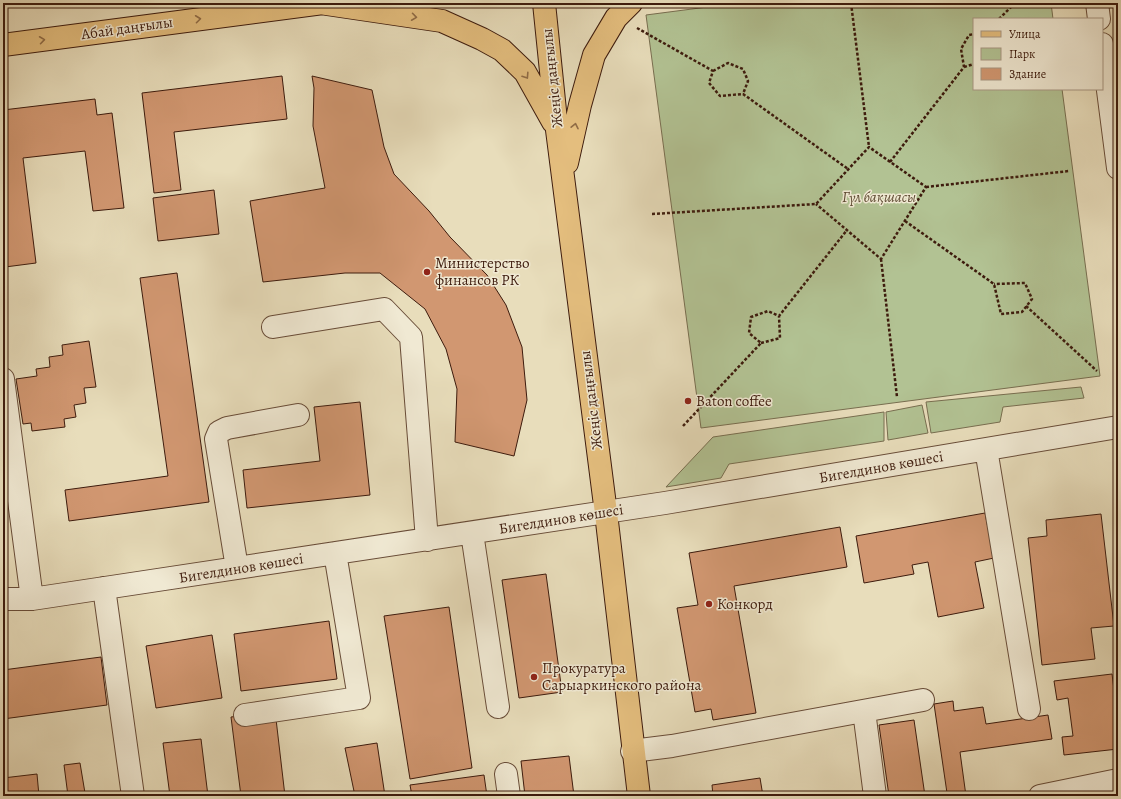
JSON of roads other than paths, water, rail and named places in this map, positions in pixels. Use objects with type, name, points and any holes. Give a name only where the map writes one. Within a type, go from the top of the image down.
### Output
[{"type":"main road","name":"Абай даңғылы","points":[[3,45],[322,3],[442,21],[482,39],[502,50],[524,72],[557,130]]},
{"type":"main road","name":"Жеңіс даңғылы","points":[[544,3],[557,130],[606,513],[638,796]]},
{"type":"main road","points":[[564,177],[580,104],[594,55],[616,18],[631,3]]},
{"type":"street","points":[[1097,3],[1099,18]]},
{"type":"street","points":[[1103,52],[1118,168]]},
{"type":"street","points":[[273,327],[384,309],[411,337],[427,540]]},
{"type":"street","points":[[3,379],[10,482],[32,599]]},
{"type":"street","points":[[237,568],[216,438],[219,432],[227,428],[298,415]]},
{"type":"street","name":"Бигелдинов көшесі","points":[[3,599],[32,599],[606,513],[1118,427]]},
{"type":"street","points":[[986,449],[1029,709]]},
{"type":"street","points":[[472,533],[498,707]]},
{"type":"street","points":[[245,714],[359,698],[335,553]]},
{"type":"street","points":[[104,588],[133,796]]},
{"type":"street","points":[[632,751],[672,746],[923,700]]},
{"type":"street","points":[[864,711],[875,796]]},
{"type":"street","points":[[506,774],[509,796]]},
{"type":"street","points":[[1040,796],[1118,780]]},
{"type":"place","name":"Министерство финансов РК","points":[[427,272]]},
{"type":"place","name":"Baton coffee","points":[[688,401]]},
{"type":"place","name":"Конкорд","points":[[709,604]]},
{"type":"place","name":"Прокуратура Сарыаркинского района","points":[[534,677]]},
{"type":"park label","name":"Гүл бақшасы","points":[[879,197]]}]
